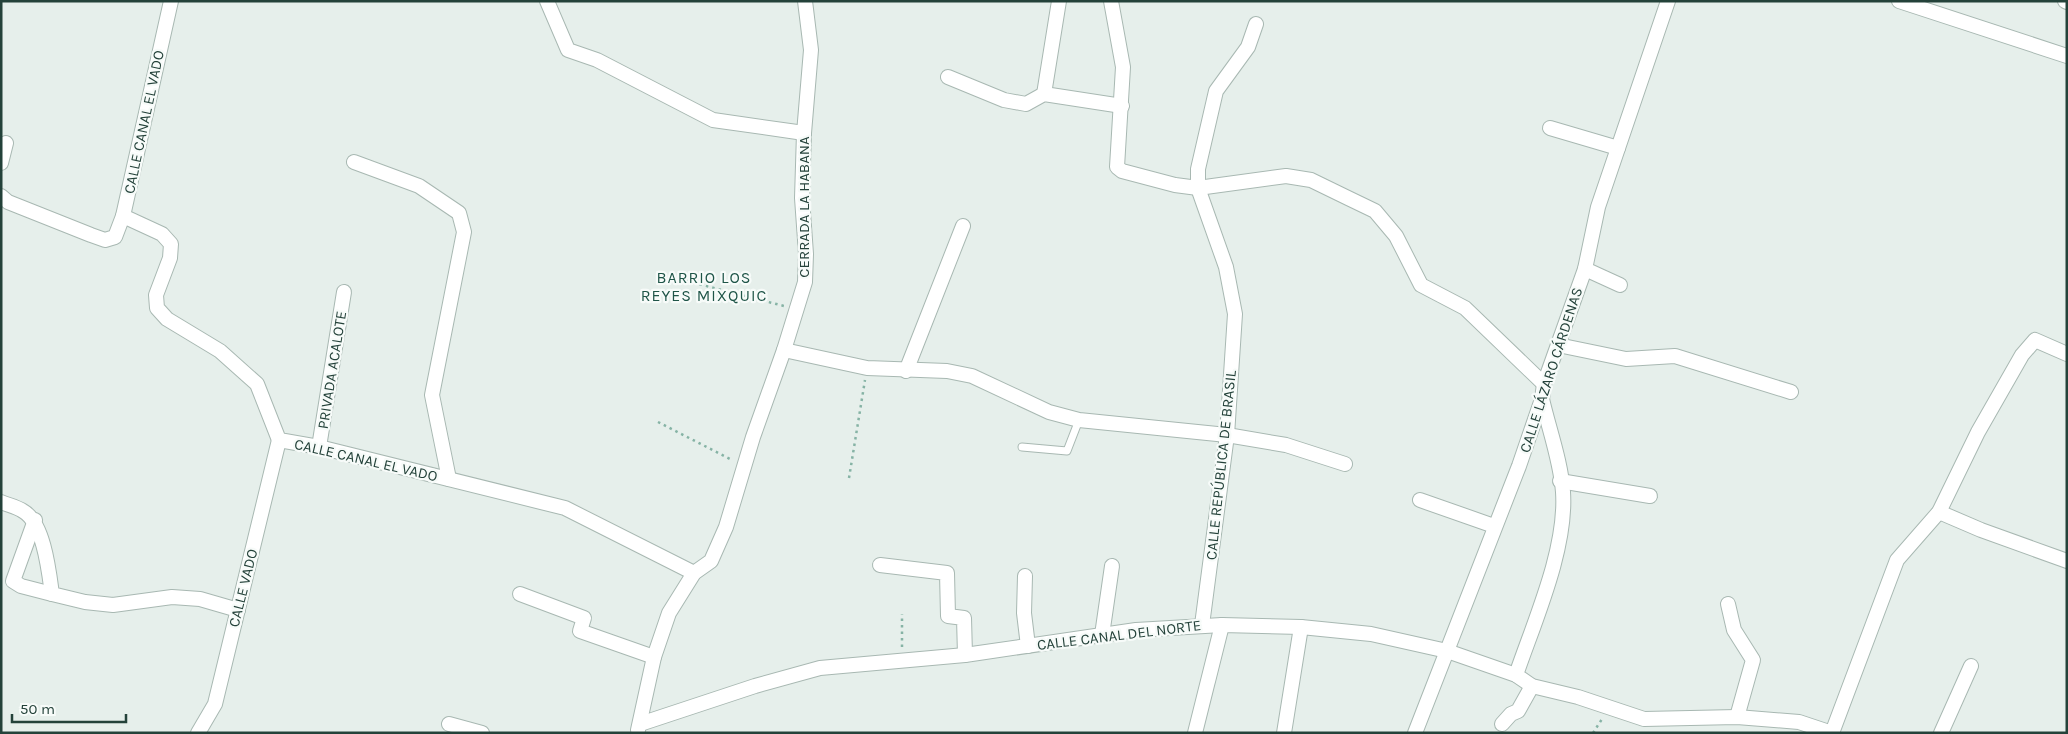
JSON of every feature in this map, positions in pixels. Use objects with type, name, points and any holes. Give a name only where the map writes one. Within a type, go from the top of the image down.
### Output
[{"type":"street","name":"CALLE CANAL EL VADO","points":[[171,1],[123,216],[162,234],[171,244],[170,258],[156,295],[157,308],[167,319],[220,351],[257,384],[279,440],[319,447],[565,508],[694,573]]},
{"type":"street","points":[[547,1],[568,50],[597,60],[713,120],[804,133]]},
{"type":"street","name":"CERRADA LA HABANA","points":[[639,728],[654,657],[669,613],[694,573],[711,562],[726,527],[746,467],[753,437],[784,350],[805,282],[806,254],[802,198],[804,133],[811,50],[805,1]]},
{"type":"street","points":[[1044,94],[1058,1]]},
{"type":"street","points":[[1111,1],[1123,67],[1117,167],[1122,171],[1198,188],[1286,176],[1311,180],[1374,211],[1396,236],[1421,285],[1465,308],[1544,384]]},
{"type":"street","name":"CALLE LÁZARO CÁRDENAS","points":[[1415,733],[1494,526],[1519,466],[1542,399],[1544,384],[1585,269],[1598,207],[1668,1]]},
{"type":"street","points":[[1899,1],[2067,56]]},
{"type":"street","name":"CALLE REPÚBLICA DE BRASIL","points":[[1202,625],[1227,435],[1235,314],[1226,267],[1198,188],[1198,169],[1216,91],[1248,47],[1256,24]]},
{"type":"street","points":[[948,77],[1004,100],[1026,104],[1044,94],[1122,106]]},
{"type":"street","points":[[1550,128],[1618,148]]},
{"type":"street","points":[[1,163],[6,143]]},
{"type":"street","points":[[354,162],[419,186],[459,213],[464,232],[432,395],[449,479]]},
{"type":"street","points":[[1,196],[8,202],[105,240],[116,237],[123,216]]},
{"type":"street","points":[[906,371],[964,226]]},
{"type":"street","points":[[1585,269],[1620,285]]},
{"type":"street","name":"PRIVADA ACALOTE","points":[[319,447],[344,292]]},
{"type":"street","points":[[1832,733],[1897,560],[1939,512],[1978,432],[2017,363],[2035,340],[2067,354]]},
{"type":"street","points":[[1558,345],[1626,359],[1675,356],[1791,392]]},
{"type":"street","points":[[784,350],[867,368],[947,372],[972,376],[1049,412],[1079,420],[1227,435],[1286,445],[1346,464]]},
{"type":"street","points":[[1516,675],[1556,551],[1563,506],[1563,491],[1542,399]]},
{"type":"street","name":"CALLE VADO","points":[[198,733],[215,704],[279,440]]},
{"type":"street","points":[[1560,481],[1650,496]]},
{"type":"street","points":[[1420,500],[1494,526]]},
{"type":"street","points":[[1,502],[24,511],[35,520],[48,562],[52,594]]},
{"type":"street","points":[[1939,512],[1981,530],[2067,561]]},
{"type":"street","points":[[35,520],[14,581],[21,586],[85,602],[113,605],[172,597],[200,599],[238,610]]},
{"type":"street","points":[[880,566],[947,573],[948,616],[964,618],[965,655]]},
{"type":"street","points":[[1102,635],[1112,566]]},
{"type":"street","points":[[1025,576],[1024,613],[1028,646]]},
{"type":"street","points":[[520,594],[584,618],[580,631],[654,657]]},
{"type":"street","points":[[1728,604],[1734,630],[1753,660],[1737,717]]},
{"type":"street","name":"CALLE CANAL DEL NORTE","points":[[639,728],[755,686],[820,668],[901,659],[965,655],[1102,635],[1202,625],[1222,625],[1301,627],[1371,634],[1447,651],[1516,675],[1532,686],[1578,697],[1644,719],[1737,717],[1799,722],[1832,733]]},
{"type":"street","points":[[1195,733],[1222,625]]},
{"type":"street","points":[[1284,733],[1301,627]]},
{"type":"street","points":[[1941,733],[1971,666]]},
{"type":"street","points":[[1502,724],[1511,714],[1518,712],[1532,686]]},
{"type":"street","points":[[1641,733],[1644,719]]},
{"type":"street","points":[[448,724],[482,733]]},
{"type":"lane","points":[[1022,447],[1067,451],[1079,420]]},
{"type":"path","points":[[687,280],[796,309]]},
{"type":"path","points":[[849,478],[867,368]]},
{"type":"path","points":[[658,422],[746,467]]},
{"type":"path","points":[[901,659],[902,614]]},
{"type":"district","name":"BARRIO LOS REYES MIXQUIC","points":[[704,286]]}]
